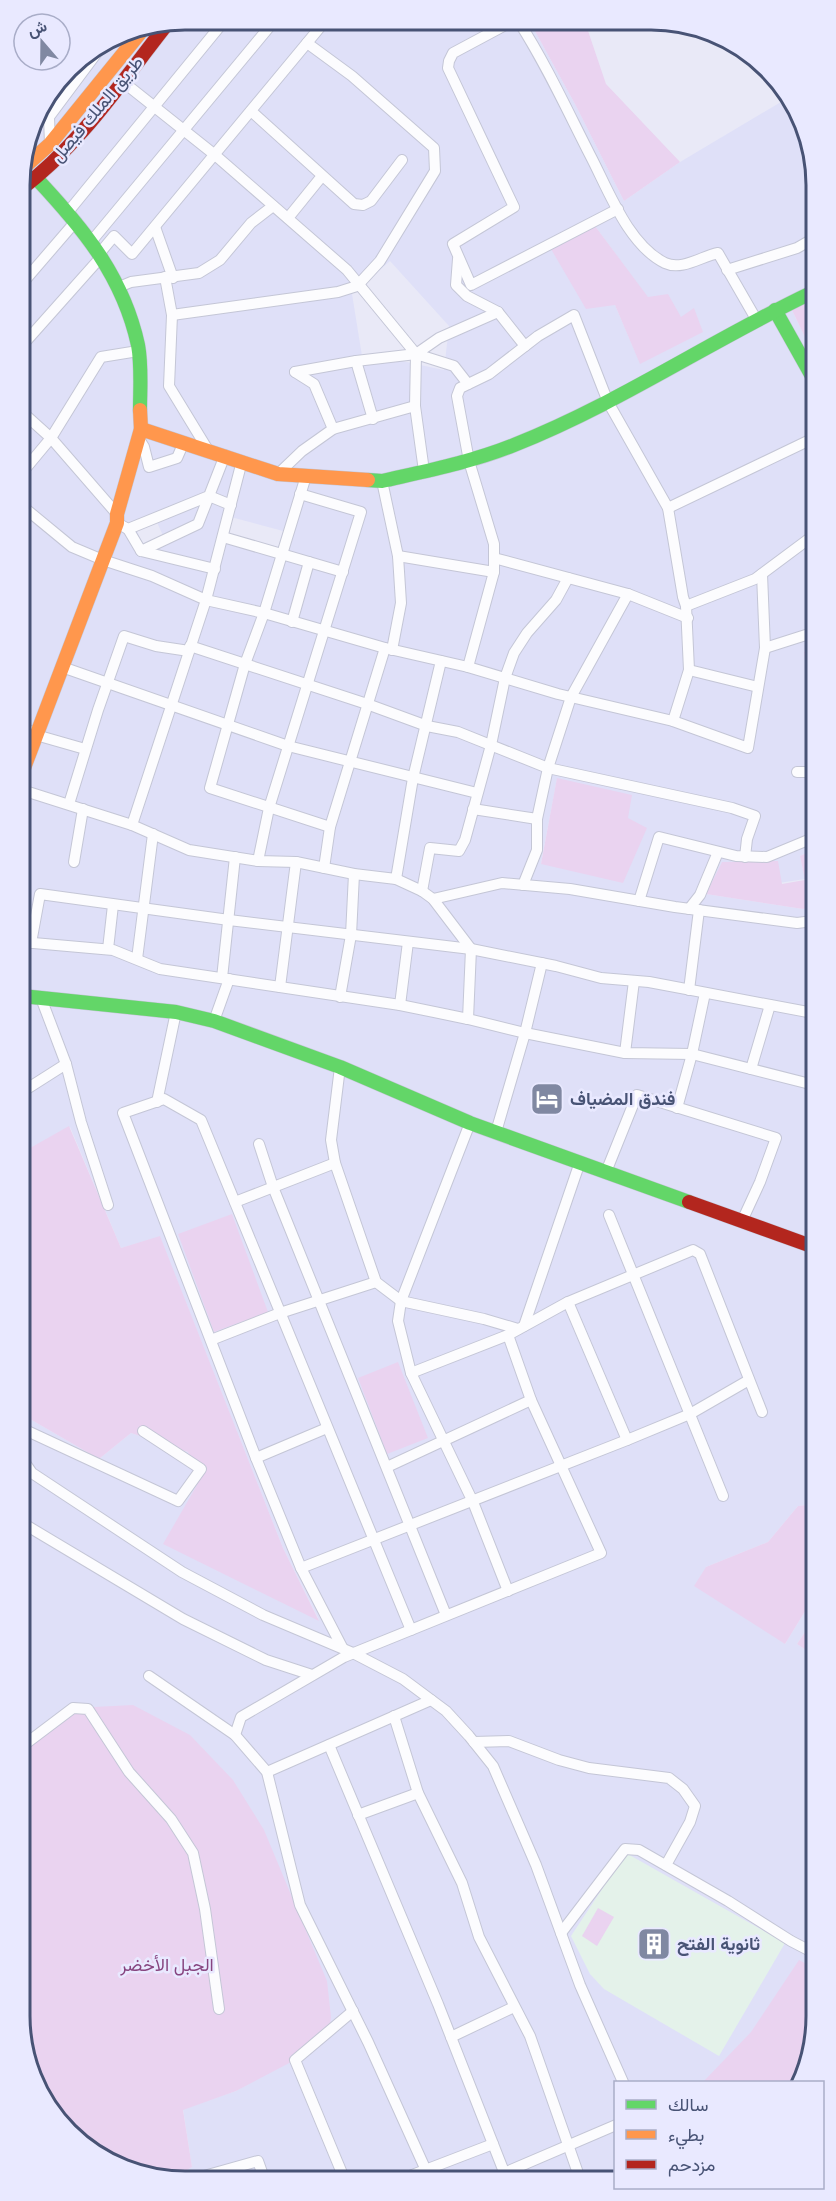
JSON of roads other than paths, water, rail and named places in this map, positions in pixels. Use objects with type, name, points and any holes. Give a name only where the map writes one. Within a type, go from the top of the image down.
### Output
[{"type":"street","points":[[30,273],[156,106],[217,30]]},
{"type":"street","points":[[30,335],[97,251],[185,131],[267,30]]},
{"type":"street","points":[[97,251],[114,236],[132,254],[318,30]]},
{"type":"street","points":[[496,30],[453,53],[448,61],[448,68],[514,207],[453,244],[471,285],[618,209]]},
{"type":"street","points":[[524,30],[625,222],[647,250],[665,263],[679,265],[718,253],[756,319]]},
{"type":"street","name":"طريق الملك فيصل","points":[[30,182],[71,145],[161,32]]},
{"type":"street","name":"طريق الملك فيصل","points":[[33,157],[50,144],[136,38]]},
{"type":"street","points":[[172,315],[338,292],[357,286],[380,261],[435,171],[434,148],[352,76],[307,43]]},
{"type":"street","points":[[50,144],[49,117],[77,73]]},
{"type":"street","points":[[122,81],[215,155],[347,270],[357,286],[416,354],[415,406],[424,471]]},
{"type":"street","points":[[251,111],[354,204],[363,205],[371,201],[402,160]]},
{"type":"street","points":[[288,218],[322,176]]},
{"type":"street","points":[[30,752],[103,560],[121,522],[140,434],[138,351],[123,296],[97,251],[72,217],[36,178]]},
{"type":"street","points":[[119,287],[131,282],[199,273],[220,260],[252,223],[273,206]]},
{"type":"street","points":[[155,226],[169,277],[172,315],[169,386],[208,450]]},
{"type":"street","points":[[727,270],[797,248],[806,243]]},
{"type":"street","points":[[458,256],[456,285],[467,296],[498,312],[525,346]]},
{"type":"street","points":[[140,434],[184,442],[278,474],[382,481],[469,462],[513,446],[608,402],[756,319],[806,295]]},
{"type":"street","points":[[775,309],[806,365]]},
{"type":"street","points":[[416,354],[439,338],[498,312]]},
{"type":"street","points":[[468,667],[494,572],[494,544],[469,462],[458,396],[460,388],[489,374],[538,336],[574,315],[608,402],[668,508],[688,618],[689,669],[673,721]]},
{"type":"street","points":[[30,463],[51,438],[101,357],[138,351]]},
{"type":"street","points":[[333,429],[314,384],[295,372],[356,361],[416,354],[454,366],[468,384]]},
{"type":"street","points":[[356,361],[373,419]]},
{"type":"street","points":[[278,474],[302,451],[333,429],[415,406]]},
{"type":"street","points":[[30,419],[51,438],[121,522],[141,551],[158,557],[215,569]]},
{"type":"street","points":[[140,434],[149,467],[177,458],[184,442]]},
{"type":"street","points":[[668,508],[806,442]]},
{"type":"street","points":[[141,551],[198,524],[225,455]]},
{"type":"street","points":[[132,825],[206,600],[242,460]]},
{"type":"street","points":[[306,476],[264,613],[245,664],[210,788],[330,827]]},
{"type":"street","points":[[324,868],[330,827],[401,603],[398,556],[382,481]]},
{"type":"street","points":[[258,861],[268,808],[362,512],[300,494]]},
{"type":"street","points":[[121,522],[209,496],[231,506]]},
{"type":"street","points":[[30,512],[72,547],[152,576],[206,600],[264,613],[388,649],[468,667],[571,697],[673,721],[748,748],[765,648],[762,574]]},
{"type":"street","points":[[223,537],[343,572]]},
{"type":"street","points":[[687,606],[754,579],[806,541]]},
{"type":"street","points":[[398,556],[494,572]]},
{"type":"street","points":[[152,576],[158,557]]},
{"type":"street","points":[[494,558],[628,594],[688,618]]},
{"type":"street","points":[[292,622],[309,562]]},
{"type":"street","points":[[422,891],[430,848],[459,851],[465,840],[491,745],[505,678],[514,653],[556,600],[568,578]]},
{"type":"street","points":[[523,885],[537,850],[537,819],[548,768],[571,697],[628,594]]},
{"type":"street","points":[[765,648],[806,635]]},
{"type":"street","points":[[69,804],[85,749],[124,636],[156,646],[190,649],[245,664],[427,726],[458,732],[548,768],[732,808],[755,816],[747,839],[745,857]]},
{"type":"street","points":[[396,879],[413,778],[441,661]]},
{"type":"street","points":[[62,667],[288,746],[477,793]]},
{"type":"street","points":[[689,669],[758,687]]},
{"type":"street","points":[[30,733],[85,749]]},
{"type":"street","points":[[797,772],[806,772]]},
{"type":"street","points":[[30,792],[132,825],[189,850],[258,861],[296,862],[354,874],[396,879],[422,891],[433,899],[471,949],[468,1018]]},
{"type":"street","points":[[74,862],[83,809]]},
{"type":"street","points":[[473,809],[537,819]]},
{"type":"street","points":[[137,959],[153,834]]},
{"type":"street","points":[[639,901],[659,837],[745,857],[766,857],[806,841]]},
{"type":"street","points":[[689,990],[694,909],[718,852]]},
{"type":"street","points":[[214,1021],[225,979],[235,857]]},
{"type":"street","points":[[280,987],[296,862]]},
{"type":"street","points":[[340,997],[351,935],[354,874]]},
{"type":"street","points":[[433,899],[502,883],[570,889],[694,909],[797,923],[806,922]]},
{"type":"street","points":[[30,928],[40,894],[229,920],[471,949],[542,963],[600,978],[634,981],[806,1012]]},
{"type":"street","points":[[108,949],[113,905]]},
{"type":"street","points":[[30,942],[108,949],[160,969],[400,1005],[468,1018],[525,1034],[625,1053],[693,1054],[806,1083]]},
{"type":"street","points":[[400,1005],[408,942]]},
{"type":"street","points":[[496,1132],[525,1034],[542,963]]},
{"type":"street","points":[[625,1053],[634,981]]},
{"type":"street","points":[[677,1108],[693,1054],[705,993]]},
{"type":"street","points":[[30,997],[176,1012],[214,1021],[340,1067],[470,1123],[806,1244]]},
{"type":"street","points":[[41,998],[66,1064],[81,1122],[108,1205]]},
{"type":"street","points":[[751,1069],[770,1005]]},
{"type":"street","points":[[157,1102],[176,1012]]},
{"type":"street","points":[[30,1087],[66,1064]]},
{"type":"street","points":[[340,1067],[331,1140],[335,1163],[376,1282],[400,1301],[521,1327]]},
{"type":"street","points":[[606,1172],[637,1095],[776,1138],[760,1182],[742,1221]]},
{"type":"street","points":[[342,1647],[301,1568],[256,1458],[123,1113],[165,1099],[201,1120],[411,1630]]},
{"type":"street","points":[[470,1123],[400,1301],[398,1321],[411,1373],[473,1502],[508,1591]]},
{"type":"street","points":[[259,1144],[273,1187],[446,1615]]},
{"type":"street","points":[[521,1327],[580,1162]]},
{"type":"street","points":[[235,1202],[335,1163]]},
{"type":"street","points":[[609,1215],[723,1496]]},
{"type":"street","points":[[411,1373],[508,1335],[568,1302],[693,1250],[700,1254],[762,1412]]},
{"type":"street","points":[[211,1340],[280,1312],[376,1282]]},
{"type":"street","points":[[568,1302],[627,1440]]},
{"type":"street","points":[[235,1735],[242,1717],[353,1653],[601,1553],[531,1400],[508,1335]]},
{"type":"street","points":[[301,1568],[473,1502],[690,1414],[749,1380]]},
{"type":"street","points":[[387,1467],[531,1400]]},
{"type":"street","points":[[256,1458],[327,1428]]},
{"type":"street","points":[[30,1432],[178,1501],[201,1469],[143,1431]]},
{"type":"street","points":[[30,1470],[182,1572],[263,1615],[342,1647],[403,1679],[446,1711],[493,1766],[536,1865],[580,1985],[623,2081]]},
{"type":"street","points":[[30,1528],[183,1619],[266,1660],[312,1675]]},
{"type":"street","points":[[149,1676],[235,1735],[267,1772],[300,1905],[353,2011],[426,2171]]},
{"type":"street","points":[[267,1772],[431,1700]]},
{"type":"street","points":[[30,1740],[73,1708],[88,1708],[129,1772],[171,1819],[193,1852],[205,1909],[219,2009]]},
{"type":"street","points":[[394,1716],[418,1794],[462,1883],[479,1937],[530,2037],[577,2171]]},
{"type":"street","points":[[474,1742],[509,1741],[559,1760],[589,1768],[669,1778],[683,1789],[695,1806],[690,1822],[666,1865]]},
{"type":"street","points":[[329,1744],[451,2037],[503,2171]]},
{"type":"street","points":[[358,1815],[418,1794]]},
{"type":"street","points":[[561,1934],[625,1849],[639,1850],[806,1949]]},
{"type":"street","points":[[451,2037],[514,2007]]},
{"type":"street","points":[[341,2171],[295,2060],[353,2011]]},
{"type":"street","points":[[514,2171],[614,2125]]},
{"type":"street","points":[[432,2171],[493,2144]]},
{"type":"street","points":[[222,2171],[258,2161],[262,2171]]},
{"type":"place","name":"فندق المضياف","points":[[547,1099]]},
{"type":"place","name":"ثانوية الفتح","points":[[654,1944]]},
{"type":"park label","name":"الجبل الأخضر","points":[[167,1965]]}]
